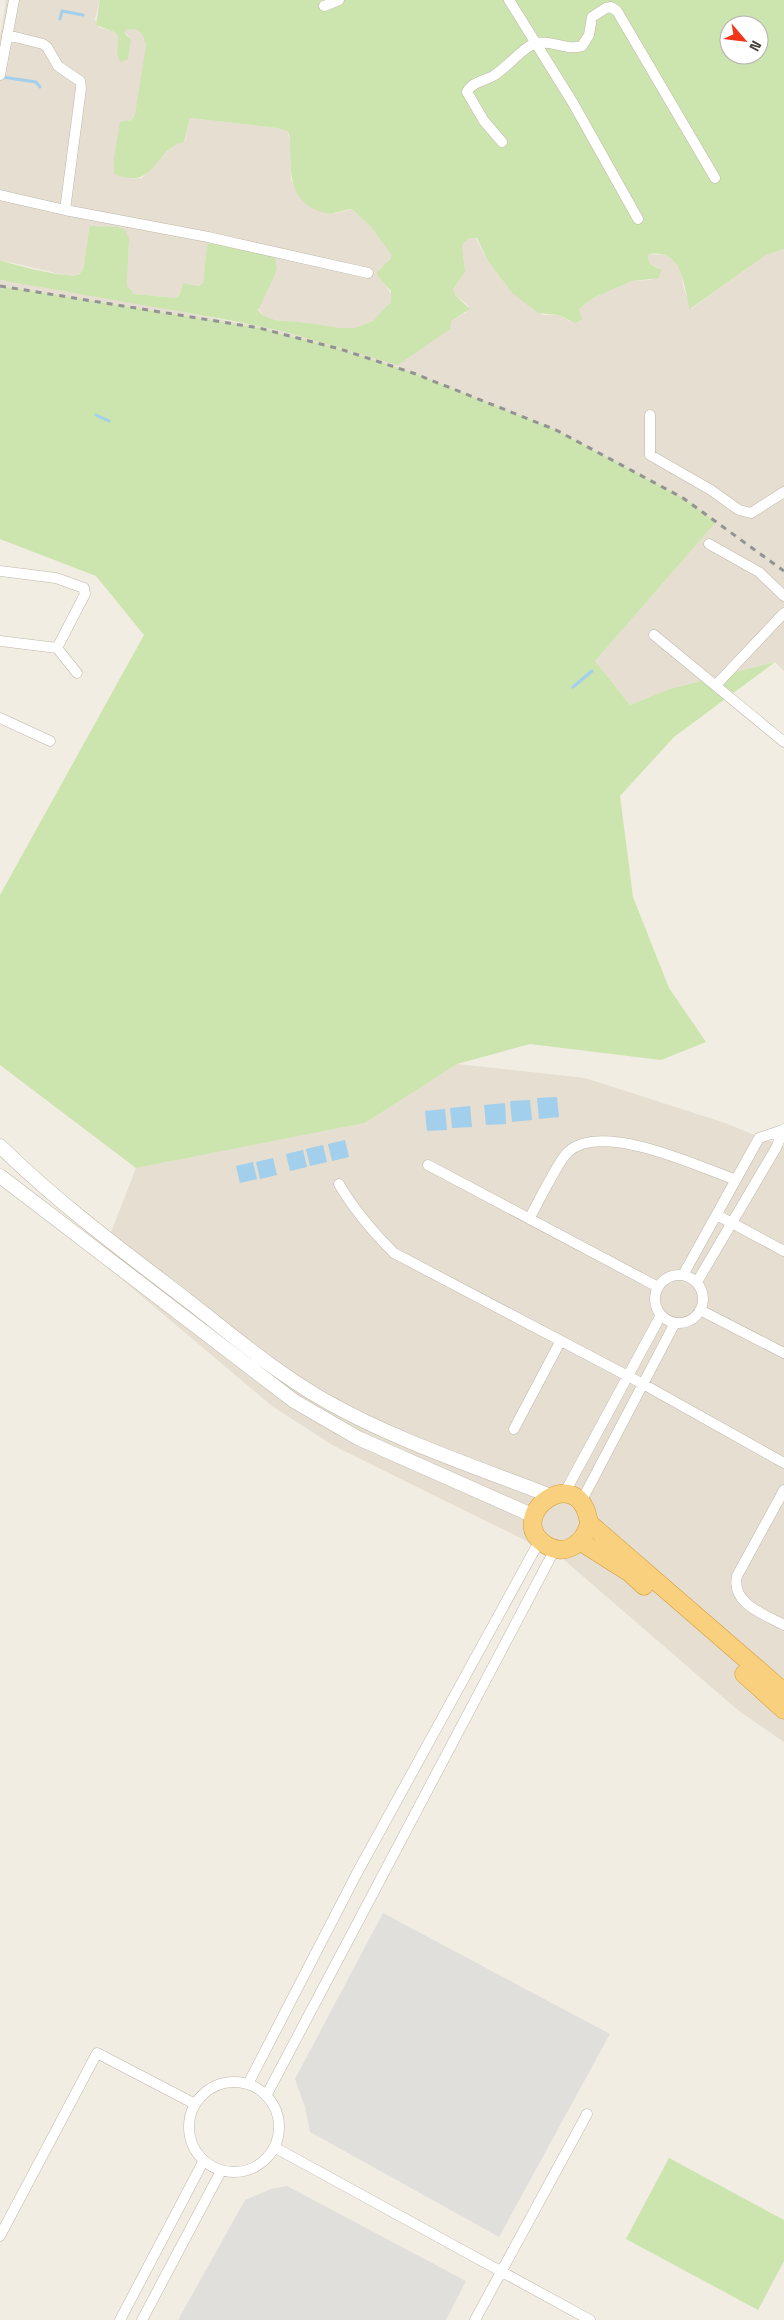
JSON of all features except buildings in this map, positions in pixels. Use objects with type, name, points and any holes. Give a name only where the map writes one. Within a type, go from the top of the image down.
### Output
[{"type":"highway","points":[[558,1495],[581,1502],[587,1511],[589,1523],[587,1533],[581,1542],[574,1547],[548,1545],[534,1529],[534,1516],[537,1507],[558,1495]]},
{"type":"highway","points":[[589,1523],[784,1692]]},
{"type":"highway","points":[[581,1542],[630,1573],[784,1710]]},
{"type":"street","points":[[0,74],[14,0]]},
{"type":"street","points":[[324,6],[339,0]]},
{"type":"street","points":[[509,0],[534,44],[573,103],[638,219]]},
{"type":"street","points":[[502,142],[484,121],[467,92],[473,85],[493,76],[534,44],[551,42],[574,48],[582,46],[588,35],[592,17],[606,8],[612,7],[617,11],[715,178]]},
{"type":"street","points":[[7,35],[43,44],[47,47],[58,66],[80,81],[81,88],[65,210]]},
{"type":"street","points":[[0,195],[65,210],[208,237],[368,273]]},
{"type":"street","points":[[650,415],[650,455],[711,490],[739,510],[751,513],[784,492]]},
{"type":"street","points":[[709,544],[759,572],[784,596]]},
{"type":"street","points":[[0,571],[56,578],[84,588],[85,594],[57,648]]},
{"type":"street","points":[[716,685],[784,613]]},
{"type":"street","points":[[654,635],[784,742]]},
{"type":"street","points":[[0,641],[57,648],[78,673]]},
{"type":"street","points":[[0,718],[50,741]]},
{"type":"street","points":[[683,1275],[759,1138],[784,1130]]},
{"type":"street","points":[[697,1282],[776,1148],[784,1130]]},
{"type":"street","points":[[530,1219],[566,1153],[580,1143],[620,1142],[640,1146],[736,1180]]},
{"type":"street","points":[[0,1146],[34,1180],[96,1230],[286,1376],[325,1401],[374,1426],[558,1495],[628,1376],[661,1315]]},
{"type":"street","points":[[428,1165],[658,1287]]},
{"type":"street","points":[[0,1176],[294,1401],[358,1438],[534,1516]]},
{"type":"street","points":[[339,1184],[352,1206],[370,1230],[394,1253],[643,1384],[784,1463]]},
{"type":"street","points":[[717,1215],[784,1251]]},
{"type":"street","points":[[683,1275],[697,1282],[702,1296],[700,1310],[689,1320],[675,1323],[661,1315],[655,1302],[658,1287],[668,1277],[683,1275]]},
{"type":"street","points":[[700,1310],[784,1353]]},
{"type":"street","points":[[581,1502],[675,1323]]},
{"type":"street","points":[[514,1429],[560,1342]]},
{"type":"street","points":[[784,1490],[737,1576],[735,1584],[737,1593],[743,1602],[784,1625]]},
{"type":"street","points":[[248,2084],[357,1873],[548,1545]]},
{"type":"street","points":[[266,2096],[548,1545]]},
{"type":"street","points":[[0,2236],[97,2053],[195,2104]]},
{"type":"street","points":[[236,2082],[248,2084],[266,2096],[274,2107],[278,2120],[278,2134],[274,2147],[267,2157],[252,2168],[234,2173],[221,2171],[203,2162],[195,2152],[188,2128],[195,2104],[202,2095],[224,2083],[236,2082]]},
{"type":"street","points":[[475,2320],[587,2114]]},
{"type":"street","points":[[274,2147],[590,2320]]},
{"type":"street","points":[[120,2320],[203,2162]]},
{"type":"street","points":[[142,2320],[221,2171]]},
{"type":"shaded area","points":[[6,0],[100,0],[95,19],[98,27],[114,32],[118,36],[119,41],[130,37],[125,33],[126,30],[141,31],[144,35],[146,46],[140,91],[135,115],[132,120],[128,121],[118,176],[134,179],[142,178],[174,145],[185,141],[190,118],[277,128],[287,131],[290,139],[291,181],[335,213],[352,209],[371,227],[392,254],[391,258],[378,271],[392,296],[391,302],[383,312],[373,321],[355,328],[275,320],[262,315],[258,307],[277,270],[211,238],[207,245],[203,283],[199,286],[183,283],[180,294],[176,298],[134,294],[128,290],[129,239],[98,226],[89,228],[84,266],[82,272],[76,275],[64,275],[0,260],[0,38]]},
{"type":"shaded area","points":[[475,237],[488,261],[512,293],[543,315],[559,315],[571,322],[579,309],[593,298],[632,281],[651,280],[659,268],[649,263],[649,254],[666,255],[676,262],[682,270],[683,286],[691,309],[766,255],[784,249],[784,671],[775,662],[670,689],[630,705],[595,661],[716,522],[683,498],[556,430],[413,373],[340,349],[259,328],[0,286],[0,280],[146,305],[286,332],[450,325],[451,321],[467,312],[469,306],[455,295],[453,289],[465,272],[462,245],[469,238]]},
{"type":"shaded area","points":[[457,1064],[585,1078],[725,1123],[784,1147],[784,1742],[739,1711],[563,1559],[334,1446],[272,1406],[100,1261],[136,1168],[365,1123]]},
{"type":"shaded area","points":[[383,1913],[610,2034],[499,2237],[310,2132],[305,2107],[295,2079]]},
{"type":"shaded area","points":[[287,2186],[466,2281],[446,2320],[178,2320],[245,2200],[271,2189]]},
{"type":"green space","points":[[100,0],[784,0],[784,249],[766,255],[690,309],[683,280],[676,263],[669,257],[661,254],[649,254],[649,263],[661,270],[659,278],[632,281],[593,298],[579,309],[582,319],[575,323],[559,315],[538,313],[512,293],[488,261],[477,238],[469,238],[462,245],[465,272],[453,289],[455,295],[470,309],[451,321],[450,329],[398,365],[286,332],[234,321],[0,280],[0,260],[51,273],[78,274],[82,272],[84,266],[89,228],[91,226],[118,227],[126,231],[129,239],[127,286],[134,294],[176,298],[180,294],[183,283],[199,286],[203,283],[207,245],[211,238],[274,255],[277,270],[258,310],[262,315],[275,320],[355,328],[373,321],[391,302],[391,291],[377,275],[377,272],[391,258],[391,254],[371,227],[352,209],[325,213],[304,203],[294,187],[290,138],[287,131],[277,128],[190,118],[184,142],[169,150],[151,170],[137,178],[119,176],[114,173],[114,158],[120,122],[132,120],[135,115],[146,46],[142,34],[138,30],[126,30],[125,34],[131,39],[128,59],[121,62],[117,53],[118,36],[114,32],[96,25]]},
{"type":"green space","points":[[0,286],[259,328],[340,349],[413,373],[556,430],[683,498],[716,522],[595,661],[630,705],[670,689],[775,662],[674,737],[620,796],[633,897],[669,988],[706,1042],[661,1060],[530,1044],[457,1064],[365,1123],[136,1168],[0,1065],[0,895],[144,635],[96,576],[0,539]]},
{"type":"green space","points":[[669,2158],[784,2220],[784,2261],[758,2310],[626,2239]]},
{"type":"water","points":[[557,1097],[559,1117],[539,1119],[537,1098]]},
{"type":"water","points":[[530,1100],[532,1120],[512,1122],[510,1101]]},
{"type":"water","points":[[505,1103],[506,1124],[486,1125],[484,1105]]},
{"type":"water","points":[[470,1106],[472,1127],[452,1128],[450,1108]]},
{"type":"water","points":[[445,1109],[447,1130],[427,1131],[425,1111]]},
{"type":"water","points":[[345,1140],[349,1157],[332,1161],[328,1144]]},
{"type":"water","points":[[323,1145],[327,1162],[310,1166],[306,1149]]},
{"type":"water","points":[[303,1150],[307,1167],[290,1171],[286,1154]]},
{"type":"water","points":[[273,1158],[277,1175],[260,1179],[256,1162]]},
{"type":"water","points":[[253,1162],[257,1179],[240,1183],[236,1166]]},
{"type":"waterway","points":[[60,19],[62,11],[83,15]]},
{"type":"waterway","points":[[2,77],[36,82],[40,87]]},
{"type":"waterway","points":[[96,415],[109,421]]},
{"type":"waterway","points":[[573,687],[592,671]]},
{"type":"railway","points":[[0,286],[259,328],[340,349],[413,373],[556,430],[683,498],[784,571]]}]
